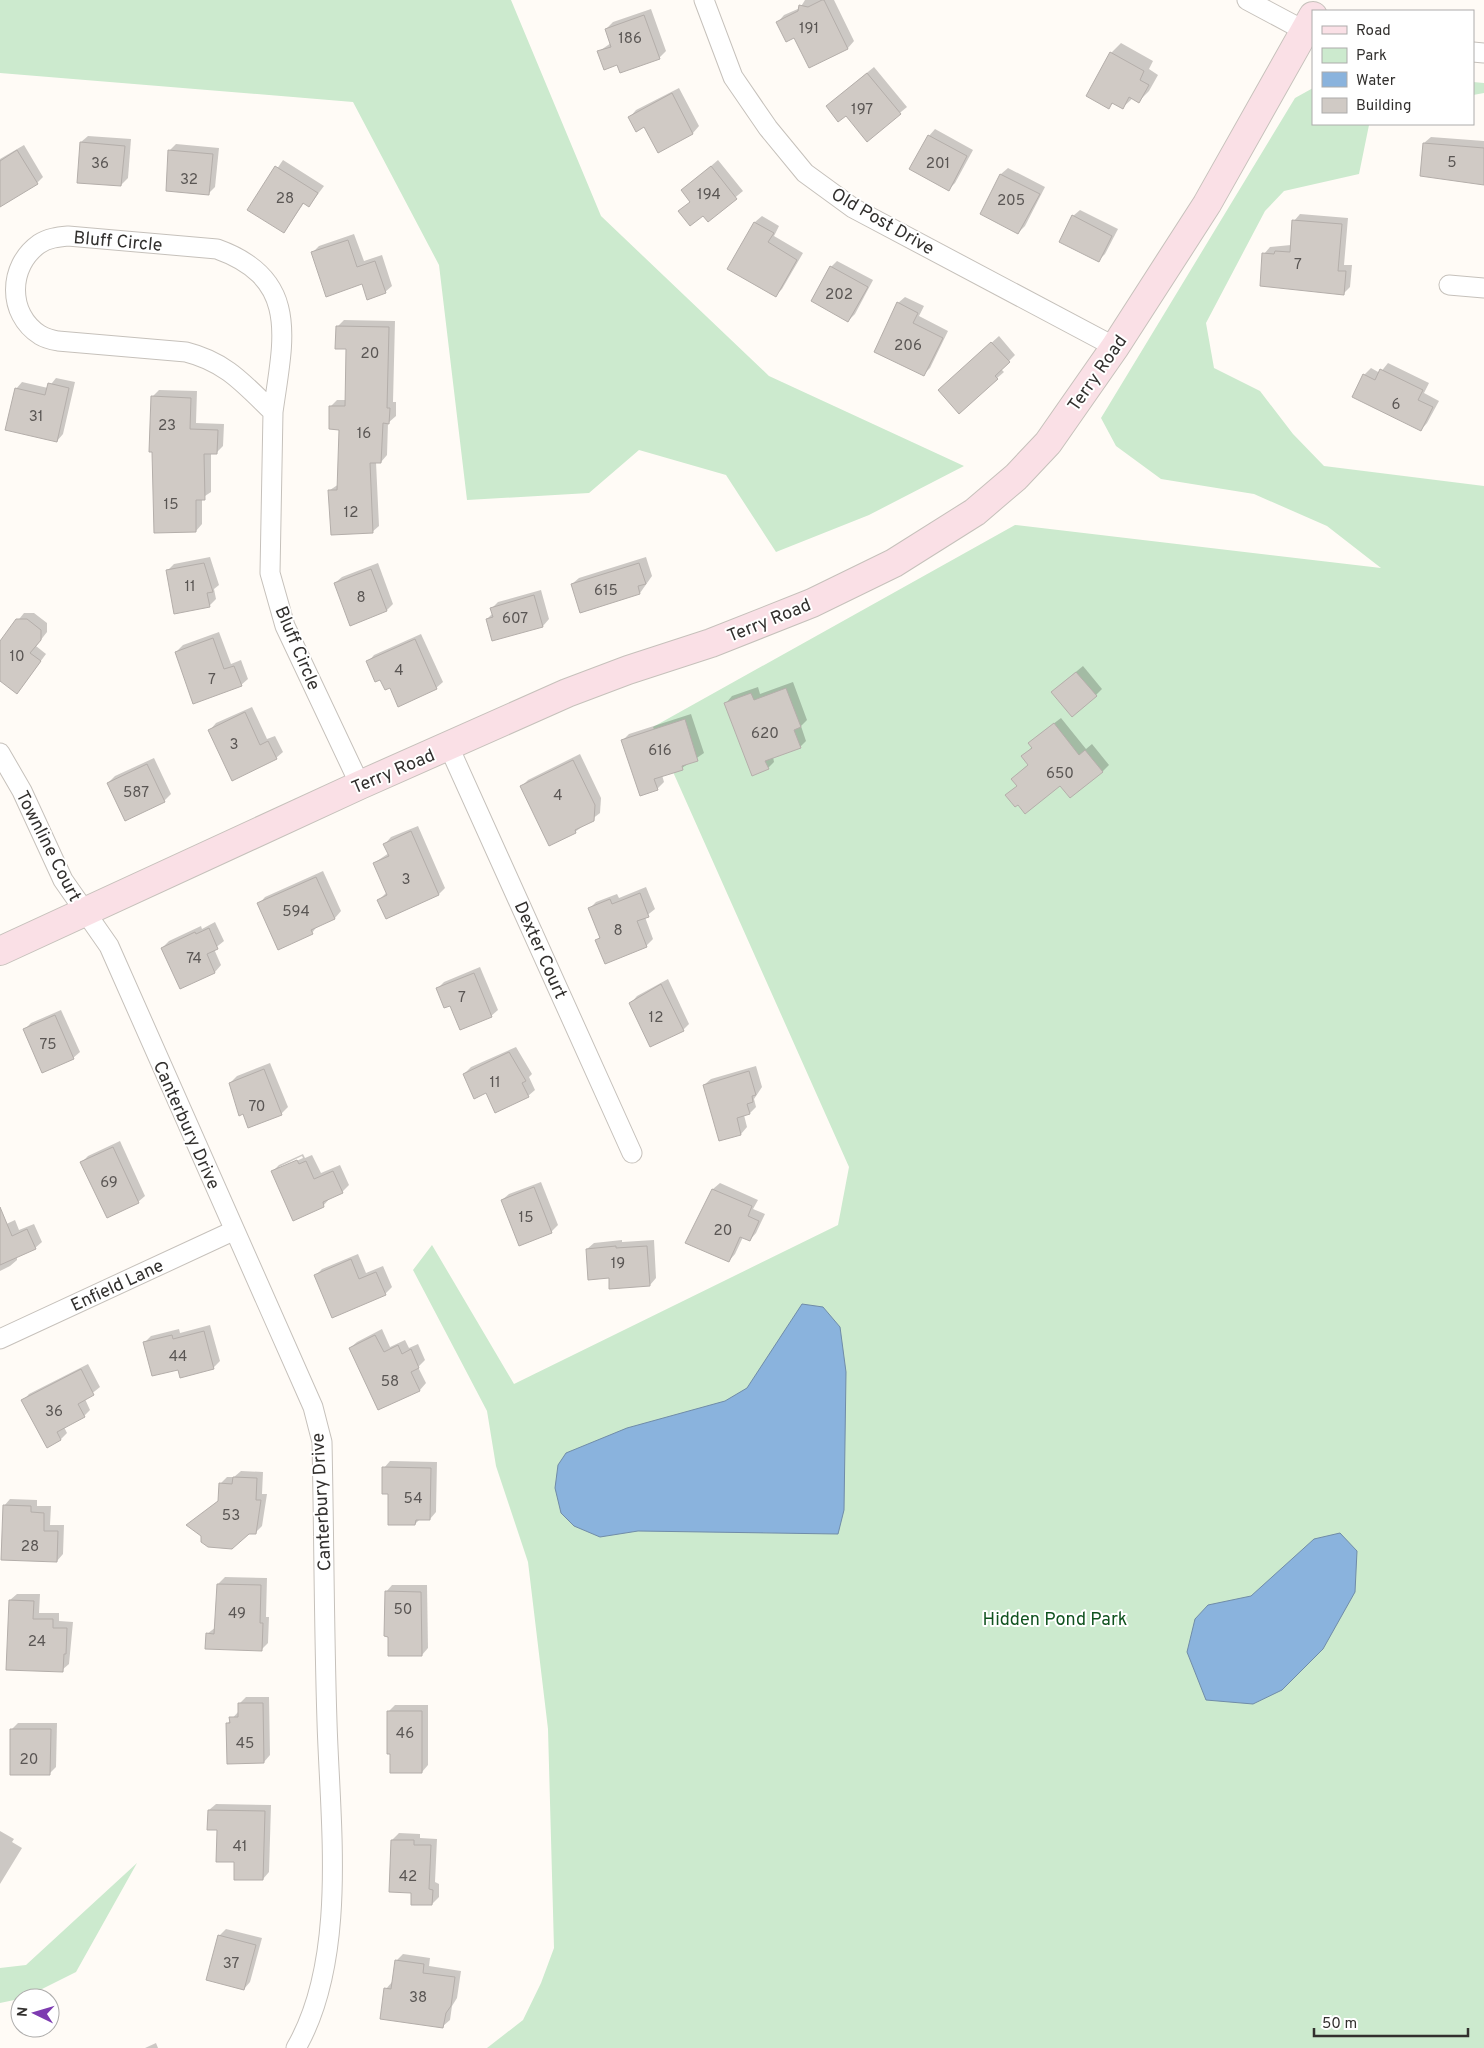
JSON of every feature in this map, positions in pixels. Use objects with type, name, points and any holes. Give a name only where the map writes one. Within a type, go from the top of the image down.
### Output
[{"type":"street","name":"Old Post Drive","points":[[704,0],[733,77],[768,128],[805,173],[853,208],[1115,347]]},
{"type":"street","points":[[1247,0],[1311,23]]},
{"type":"street","name":"Terry Road","points":[[0,951],[360,785],[449,748],[567,694],[628,670],[711,644],[812,603],[894,563],[975,512],[1016,477],[1048,443],[1115,347],[1207,204],[1311,23]]},
{"type":"street","name":"Bluff Circle","points":[[273,412],[226,368],[206,357],[186,352],[58,341],[41,336],[28,325],[18,310],[14,291],[17,274],[26,256],[40,244],[52,238],[68,236],[217,249],[238,257],[255,269],[270,284],[280,306],[282,346],[273,412],[270,573],[285,626],[360,785]]},
{"type":"street","points":[[1450,285],[1484,288]]},
{"type":"street","name":"Dexter Court","points":[[449,748],[632,1153]]},
{"type":"street","name":"Townline Court","points":[[0,753],[22,791],[63,880],[84,912]]},
{"type":"street","name":"Canterbury Drive","points":[[84,912],[109,946],[233,1231],[313,1408],[322,1442],[331,1835],[330,1939],[320,1988],[306,2030],[296,2048]]},
{"type":"street","name":"Enfield Lane","points":[[0,1339],[233,1231]]},
{"type":"green space","points":[[0,0],[511,0],[601,216],[769,376],[964,466],[869,515],[776,552],[726,475],[639,450],[589,493],[467,500],[439,265],[353,102],[0,73]]},
{"type":"green space","points":[[1474,82],[1484,83],[1484,93],[1474,95]]},
{"type":"green space","name":"Hidden Pond Park","points":[[1312,89],[1312,125],[1369,125],[1359,174],[1284,191],[1265,211],[1206,323],[1214,368],[1260,391],[1293,434],[1324,466],[1484,486],[1484,2048],[487,2048],[523,2020],[541,1983],[554,1948],[548,1729],[528,1562],[496,1466],[487,1411],[413,1270],[432,1245],[514,1384],[838,1225],[849,1167],[653,727],[1015,525],[1381,568],[1327,526],[1254,494],[1161,479],[1116,446],[1101,418],[1295,98]]},
{"type":"green space","points":[[137,1863],[76,1972],[44,1988],[10,1988],[10,2001],[0,2003],[0,1968],[26,1965]]},
{"type":"water","points":[[802,1304],[823,1307],[840,1327],[846,1372],[844,1510],[838,1534],[638,1531],[600,1537],[574,1526],[561,1513],[555,1488],[558,1465],[566,1453],[627,1428],[725,1401],[747,1388]]},
{"type":"water","points":[[1340,1533],[1357,1551],[1355,1592],[1323,1649],[1282,1690],[1253,1704],[1206,1700],[1187,1652],[1195,1619],[1208,1605],[1251,1596],[1314,1539]]},
{"type":"building","points":[[824,0],[848,49],[809,68],[794,38],[786,42],[776,22],[798,11],[799,5],[808,7]]},
{"type":"building","points":[[644,15],[660,59],[620,73],[617,65],[604,70],[597,51],[611,47],[605,29]]},
{"type":"building","points":[[1110,52],[1144,71],[1140,80],[1149,85],[1139,103],[1129,97],[1123,109],[1112,103],[1109,109],[1086,96]]},
{"type":"building","points":[[867,73],[901,114],[867,142],[846,116],[838,122],[826,106]]},
{"type":"building","points":[[672,93],[693,134],[658,153],[644,127],[636,132],[628,117]]},
{"type":"building","points":[[928,135],[967,156],[949,191],[909,169]]},
{"type":"building","points":[[80,142],[125,146],[121,186],[77,183]]},
{"type":"building","points":[[1423,143],[1484,148],[1484,185],[1420,176]]},
{"type":"building","points":[[17,150],[38,184],[0,207],[0,161]]},
{"type":"building","points":[[168,150],[213,154],[209,195],[166,191]]},
{"type":"building","points":[[275,166],[318,193],[309,207],[303,203],[284,233],[247,210]]},
{"type":"building","points":[[711,166],[737,199],[708,222],[703,216],[690,226],[678,211],[690,202],[681,190]]},
{"type":"building","points":[[1000,174],[1040,194],[1018,234],[980,214]]},
{"type":"building","points":[[1072,215],[1112,236],[1099,262],[1059,242]]},
{"type":"building","points":[[1292,220],[1342,224],[1338,271],[1346,271],[1344,295],[1260,286],[1262,253],[1274,254],[1275,251],[1290,252]]},
{"type":"building","points":[[754,222],[774,233],[768,242],[797,260],[776,297],[727,269]]},
{"type":"building","points":[[348,240],[357,267],[375,261],[386,293],[367,300],[362,284],[326,297],[311,252]]},
{"type":"building","points":[[830,266],[868,287],[848,322],[811,301]]},
{"type":"building","points":[[897,302],[918,313],[913,323],[943,338],[924,376],[874,352]]},
{"type":"building","points":[[336,326],[389,327],[387,408],[390,408],[389,424],[383,423],[381,463],[370,463],[373,533],[331,535],[328,490],[337,490],[339,430],[329,429],[329,406],[345,406],[346,349],[335,349]]},
{"type":"building","points":[[991,342],[1010,362],[995,376],[998,379],[959,414],[938,390]]},
{"type":"building","points":[[1380,369],[1423,390],[1418,400],[1433,407],[1421,431],[1352,397],[1363,374],[1375,380]]},
{"type":"building","points":[[48,383],[69,388],[57,442],[5,430],[15,388],[45,395]]},
{"type":"building","points":[[151,396],[191,398],[190,429],[218,430],[217,454],[204,454],[205,500],[196,500],[196,532],[154,533],[152,452],[149,452]]},
{"type":"building","points":[[204,563],[213,592],[207,593],[210,607],[174,614],[166,570]]},
{"type":"building","points":[[639,563],[646,584],[638,586],[640,594],[580,613],[571,584]]},
{"type":"building","points":[[371,569],[387,611],[350,626],[334,583]]},
{"type":"building","points":[[534,595],[543,627],[492,641],[486,619],[493,617],[490,608]]},
{"type":"building","points":[[16,619],[27,619],[41,630],[41,640],[30,653],[41,661],[17,694],[0,681],[0,641]]},
{"type":"building","points":[[213,638],[224,669],[234,666],[242,686],[193,704],[175,652]]},
{"type":"building","points":[[415,639],[437,689],[398,707],[390,688],[385,690],[380,680],[375,682],[366,661]]},
{"type":"building","points":[[1076,672],[1097,696],[1072,717],[1051,692]]},
{"type":"building","points":[[786,688],[801,727],[794,730],[801,748],[765,761],[769,769],[752,776],[724,703],[751,693],[754,700]]},
{"type":"building","points":[[245,712],[260,745],[268,741],[277,759],[232,781],[208,730]]},
{"type":"building","points":[[685,719],[698,761],[682,766],[683,770],[654,779],[658,790],[640,796],[621,740]]},
{"type":"building","points":[[1054,723],[1079,755],[1085,750],[1103,772],[1070,798],[1060,786],[1025,814],[1018,805],[1015,807],[1005,795],[1017,786],[1011,779],[1028,765],[1021,756],[1032,748],[1028,743]]},
{"type":"building","points":[[573,760],[595,805],[594,821],[575,830],[576,833],[549,846],[520,786]]},
{"type":"building","points":[[147,764],[165,802],[125,821],[107,783]]},
{"type":"building","points":[[411,831],[439,895],[386,919],[377,900],[387,895],[373,863],[389,856],[383,844]]},
{"type":"building","points":[[316,877],[335,919],[311,930],[313,934],[278,950],[257,903]]},
{"type":"building","points":[[640,893],[649,917],[637,921],[647,947],[605,964],[595,940],[600,938],[588,908],[610,899],[612,904]]},
{"type":"building","points":[[209,928],[218,949],[207,954],[215,973],[180,989],[161,948],[195,932],[196,934]]},
{"type":"building","points":[[474,973],[492,1017],[460,1030],[450,1006],[444,1008],[436,988]]},
{"type":"building","points":[[661,984],[684,1031],[650,1047],[629,1003]]},
{"type":"building","points":[[55,1015],[74,1059],[42,1073],[23,1029]]},
{"type":"building","points":[[509,1052],[526,1081],[522,1083],[529,1097],[495,1113],[486,1093],[474,1099],[463,1074]]},
{"type":"building","points":[[264,1069],[282,1115],[248,1128],[243,1114],[239,1116],[229,1083]]},
{"type":"building","points":[[749,1071],[756,1095],[752,1096],[753,1102],[747,1104],[750,1114],[737,1118],[741,1135],[719,1141],[703,1085]]},
{"type":"building","points":[[113,1147],[139,1203],[107,1218],[80,1162]]},
{"type":"building","points":[[297,1160],[299,1164],[306,1161],[314,1179],[333,1171],[343,1193],[323,1202],[324,1207],[293,1221],[271,1171]]},
{"type":"building","points":[[534,1187],[552,1233],[519,1246],[501,1200]]},
{"type":"building","points":[[712,1189],[752,1206],[748,1216],[759,1221],[750,1241],[740,1237],[729,1262],[685,1243]]},
{"type":"building","points":[[0,1207],[12,1236],[27,1229],[36,1249],[0,1265]]},
{"type":"building","points":[[616,1246],[616,1248],[647,1246],[650,1286],[609,1289],[609,1278],[588,1280],[586,1249]]},
{"type":"building","points":[[351,1259],[359,1279],[376,1272],[386,1295],[332,1318],[314,1275]]},
{"type":"building","points":[[204,1331],[214,1369],[180,1378],[178,1370],[152,1376],[143,1342],[172,1335],[173,1339]]},
{"type":"building","points":[[375,1335],[384,1352],[398,1345],[402,1354],[411,1349],[419,1368],[411,1372],[420,1391],[378,1410],[349,1348]]},
{"type":"building","points":[[81,1369],[94,1395],[78,1404],[85,1417],[57,1432],[61,1440],[47,1448],[21,1400]]},
{"type":"building","points":[[382,1467],[431,1468],[430,1520],[416,1520],[415,1525],[388,1525],[388,1494],[382,1494]]},
{"type":"building","points":[[233,1477],[257,1478],[256,1500],[261,1500],[256,1534],[249,1534],[232,1549],[208,1547],[201,1542],[201,1536],[186,1525],[218,1501],[219,1483],[232,1484]]},
{"type":"building","points":[[3,1505],[31,1506],[31,1512],[44,1513],[44,1531],[58,1531],[57,1562],[1,1560]]},
{"type":"building","points":[[217,1584],[261,1585],[260,1623],[263,1623],[262,1651],[205,1649],[206,1633],[214,1634]]},
{"type":"building","points":[[385,1591],[421,1592],[422,1656],[388,1656],[388,1637],[384,1636]]},
{"type":"building","points":[[9,1600],[34,1601],[33,1619],[53,1619],[53,1628],[67,1628],[63,1672],[6,1670]]},
{"type":"building","points":[[238,1703],[263,1703],[264,1763],[227,1764],[226,1723],[230,1723],[229,1717],[238,1717]]},
{"type":"building","points":[[387,1711],[422,1711],[422,1773],[390,1773],[390,1754],[387,1754]]},
{"type":"building","points":[[10,1729],[51,1729],[50,1775],[10,1775]]},
{"type":"building","points":[[208,1810],[265,1811],[263,1880],[234,1880],[234,1862],[216,1862],[217,1830],[207,1830]]},
{"type":"building","points":[[391,1840],[414,1840],[414,1845],[431,1845],[429,1889],[433,1890],[432,1905],[411,1905],[411,1893],[389,1892]]},
{"type":"building","points":[[218,1935],[256,1945],[244,1990],[206,1980]]},
{"type":"building","points":[[395,1960],[424,1964],[423,1973],[455,1977],[451,2006],[446,2013],[443,2028],[380,2019],[384,1988],[391,1989]]}]
